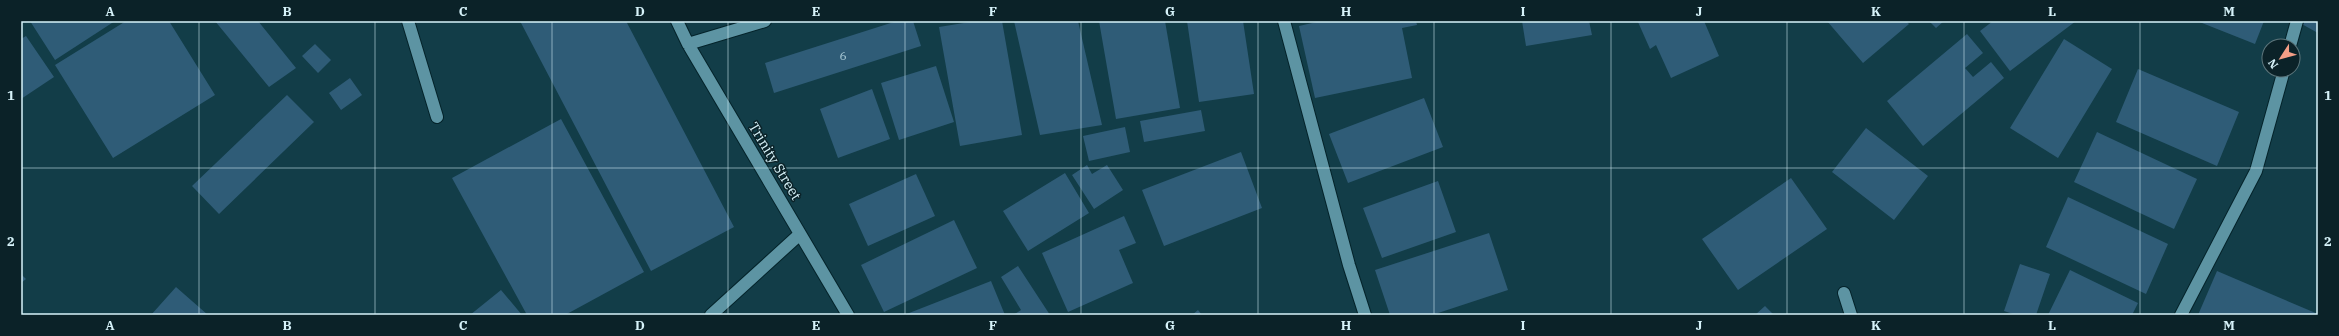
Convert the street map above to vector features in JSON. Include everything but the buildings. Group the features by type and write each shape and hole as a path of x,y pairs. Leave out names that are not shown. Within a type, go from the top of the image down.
{"street":[{"path":"408,21 437,117"},
{"name":"Trinity Street","path":"677,21 688,44 848,315"},
{"path":"688,44 765,21"},
{"path":"1284,21 1348,265 1365,315"},
{"path":"2292,38 2297,21"},
{"path":"2181,315 2256,171 2282,78"},
{"path":"711,315 800,234"},
{"path":"1844,293 1851,315"}]}
